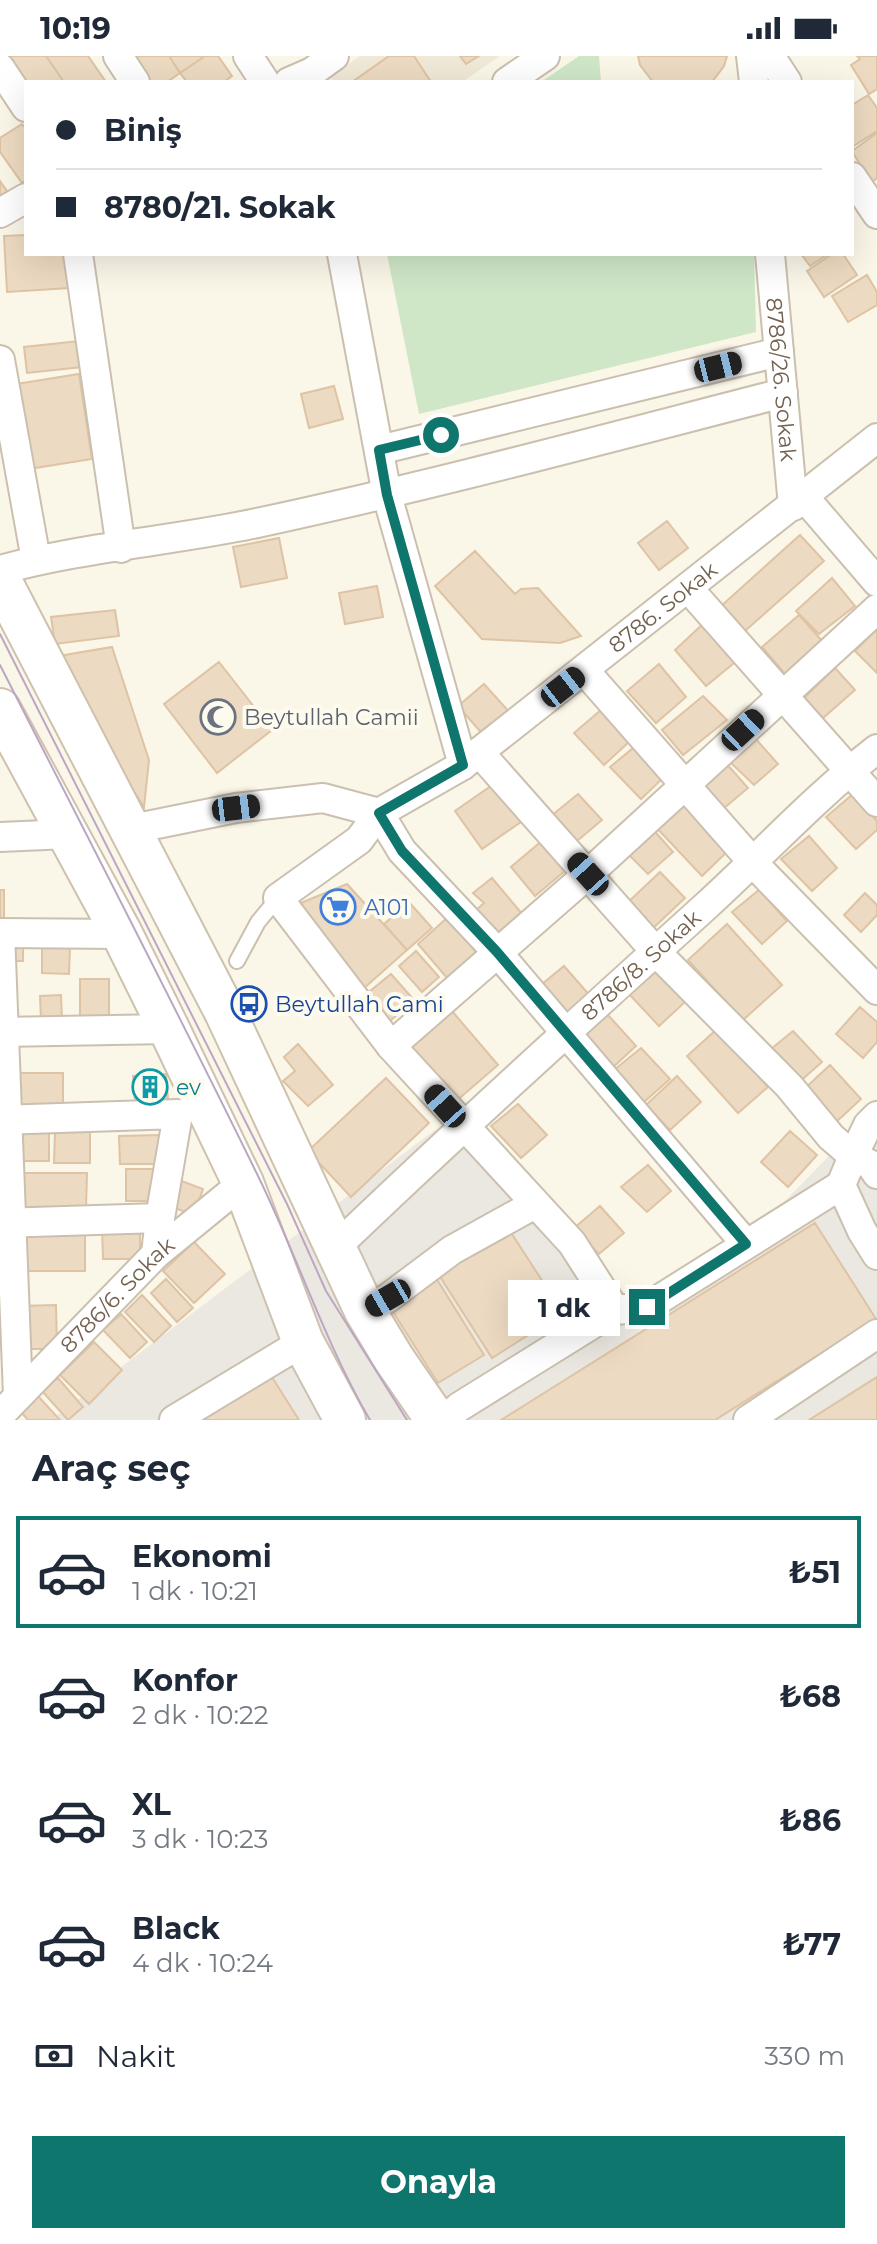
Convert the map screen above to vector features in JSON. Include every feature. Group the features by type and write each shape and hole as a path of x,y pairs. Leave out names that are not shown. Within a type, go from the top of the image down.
{"street":[{"path":"118,56 134,80"},
{"path":"248,56 264,80"},
{"path":"510,80 545,56"},
{"path":"751,56 754,80"},
{"path":"770,56 786,80"},
{"path":"0,68 24,104"},
{"path":"854,180 877,214"},
{"path":"0,213 24,199"},
{"path":"78,256 121,548"},
{"path":"342,256 387,495 471,758 588,874 656,952 789,1086 831,1137 853,1156 871,1165 877,1174"},
{"name":"8786/26. Sokak","path":"770,256 783,393 799,501"},
{"path":"379,450 779,352"},
{"path":"0,360 36,560"},
{"path":"0,570 36,560 242,526 387,495 783,393"},
{"name":"8786. Sokak","path":"278,898 359,840 379,813 471,758 877,438"},
{"path":"799,501 877,582"},
{"path":"0,579 225,1012 365,1311 436,1420"},
{"path":"688,588 877,802"},
{"path":"391,1046 588,874 877,609"},
{"path":"584,670 754,863 877,990"},
{"path":"0,709 122,934 169,1029 243,1183 303,1342 345,1420"},
{"name":"8786/8. Sokak","path":"334,1249 462,1126 754,863 849,771 877,749"},
{"path":"132,829 236,808 323,798 379,813 402,851 497,952 746,1244"},
{"path":"0,837 68,834"},
{"path":"278,898 391,1046 572,1243 615,1310"},
{"path":"9,1405 0,933 122,934"},
{"path":"2,1032 169,1029"},
{"path":"4,1119 178,1114 156,1254"},
{"path":"444,1420 459,1407 615,1310 647,1307 841,1185 868,1125 877,1116"},
{"name":"8786/6. Sokak","path":"9,1405 156,1254 243,1183"},
{"path":"841,1185 877,1255"},
{"path":"365,1311 388,1298 452,1250 535,1204"},
{"path":"6,1223 160,1218"},
{"path":"748,1420 877,1334"},
{"path":"174,1420 303,1342"}],"lane":[{"name":"8786. Sokak","path":"237,961 258,922 278,898"}],"shaded area":[{"path":"360,56 500,56 465,80 332,80 331,76"},
{"path":"877,1107 877,1420 51,1420 464,1108 632,1302 784,1202"}],"green space":[{"path":"579,56 599,56 601,80 544,80"},
{"path":"387,256 754,256 756,332 419,414"}],"building":[{"path":"0,56 46,56 63,80 24,80"},
{"path":"46,56 88,56 105,80 63,80"},
{"path":"130,56 169,56 180,73 170,80 147,80"},
{"path":"169,56 205,56 180,73"},
{"path":"205,56 218,56 232,76 227,80 185,80 180,73"},
{"path":"389,56 414,56 430,80 355,80"},
{"path":"460,56 479,56 466,64"},
{"path":"638,56 727,56 714,80 651,80 640,65"},
{"path":"857,56 877,56 877,89 869,94 851,65 860,59"},
{"path":"868,95 877,108 877,131 854,146 854,104"},
{"path":"22,124 24,126 22,183 0,152 0,138"},
{"path":"877,133 877,178 871,183 854,154 854,150"},
{"path":"0,181 9,194 0,199"},
{"path":"24,235 24,256 67,256 69,288 7,292 4,236"},
{"path":"802,256 825,256 810,266"},
{"path":"829,256 844,256 857,275 824,297 807,271"},
{"path":"867,275 877,292 877,305 848,322 832,296"},
{"path":"79,341 82,367 27,373 24,347"},
{"path":"79,374 92,459 29,469 16,384"},
{"path":"334,386 343,419 309,428 301,394"},
{"path":"667,521 688,548 659,570 638,543"},
{"path":"800,535 824,561 745,631 720,607"},
{"path":"279,538 287,578 241,587 233,547"},
{"path":"475,551 515,594 521,589 538,588 581,636 560,643 482,639 435,586"},
{"path":"832,578 855,606 819,634 796,611"},
{"path":"377,586 383,617 345,624 339,593"},
{"path":"115,610 119,636 55,644 51,617"},
{"path":"799,615 823,642 786,675 762,647"},
{"path":"705,622 739,659 706,686 675,650"},
{"path":"877,629 877,673 855,651"},
{"path":"112,647 149,760 144,807 47,658"},
{"name":"Beytullah Camii","path":"219,662 272,730 217,773 164,704"},
{"path":"659,664 686,697 656,723 627,691"},
{"path":"835,668 855,690 823,718 804,698"},
{"path":"484,684 512,715 486,738 458,706"},
{"path":"703,696 727,720 683,755 662,730"},
{"path":"601,710 629,742 604,765 574,733"},
{"path":"755,738 778,764 754,785 728,760"},
{"path":"638,744 666,775 641,799 610,767"},
{"path":"725,762 748,788 723,809 697,784"},
{"path":"501,779 528,817 482,849 455,811"},
{"path":"578,794 602,820 577,841 551,816"},
{"path":"853,794 877,821 877,830 856,849 826,817"},
{"path":"683,796 731,848 702,876 653,824"},
{"path":"650,826 673,852 648,874 623,849"},
{"path":"809,836 837,868 812,891 781,859"},
{"path":"543,840 567,869 535,896 511,867"},
{"path":"660,872 685,898 649,932 624,906"},
{"path":"492,878 523,915 498,937 476,910 484,903 473,893"},
{"path":"347,884 407,950 363,989 296,905"},
{"path":"0,890 4,890 4,920 0,921"},
{"path":"759,890 787,921 762,944 732,912"},
{"path":"865,893 877,905 877,915 861,932 844,915"},
{"path":"409,902 432,928 407,950 384,924"},
{"path":"447,918 478,954 448,979 418,944"},
{"path":"727,924 782,985 743,1020 688,960"},
{"path":"42,945 70,946 69,974 42,973"},
{"path":"3,946 23,946 23,961 3,961"},
{"path":"416,951 439,977 422,992 399,966"},
{"path":"564,966 592,998 567,1021 536,989"},
{"path":"657,971 685,1002 659,1026 629,994"},
{"path":"391,974 414,1000 390,1021 364,996"},
{"path":"80,979 109,979 109,1019 80,1019"},
{"path":"61,995 62,1019 41,1020 40,996"},
{"path":"860,1007 877,1022 877,1042 863,1058 836,1034"},
{"path":"452,1011 498,1065 455,1102 408,1048"},
{"path":"608,1015 636,1046 611,1069 581,1037"},
{"path":"716,1030 768,1087 738,1113 687,1056"},
{"path":"793,1031 822,1062 796,1085 766,1053"},
{"path":"298,1044 333,1085 308,1106 283,1081 295,1071 284,1057"},
{"path":"641,1048 670,1079 644,1102 614,1070"},
{"path":"830,1065 861,1099 834,1124 803,1090"},
{"path":"10,1073 63,1073 63,1113 10,1113"},
{"name":"ev","path":"166,1074 168,1099 135,1101 133,1076"},
{"path":"677,1076 701,1102 670,1130 646,1105"},
{"path":"386,1078 429,1123 351,1197 308,1151"},
{"path":"518,1104 547,1135 521,1158 491,1126"},
{"path":"790,1131 817,1155 788,1187 761,1162"},
{"path":"55,1132 90,1132 90,1163 54,1163"},
{"path":"12,1133 49,1133 49,1161 13,1161"},
{"path":"161,1135 162,1164 120,1164 119,1136"},
{"path":"648,1165 671,1191 647,1212 621,1187"},
{"path":"126,1169 159,1169 159,1201 126,1201"},
{"path":"13,1173 87,1173 86,1208 13,1208"},
{"path":"176,1179 203,1189 194,1215 166,1205"},
{"path":"600,1206 624,1233 599,1254 573,1229"},
{"path":"815,1223 876,1319 715,1420 501,1420"},
{"path":"102,1226 140,1226 140,1259 103,1259"},
{"path":"17,1230 85,1230 85,1271 17,1271"},
{"path":"510,1231 563,1313 492,1358 439,1275"},
{"path":"194,1242 225,1274 194,1303 163,1271"},
{"path":"436,1278 484,1355 438,1383 390,1307"},
{"path":"166,1279 193,1308 177,1322 151,1293"},
{"path":"142,1295 171,1326 154,1342 125,1312"},
{"path":"56,1305 57,1349 21,1349 19,1306"},
{"path":"121,1314 147,1342 130,1358 103,1330"},
{"path":"94,1342 122,1370 89,1404 60,1375"},
{"path":"270,1374 299,1420 197,1420"},
{"path":"877,1377 877,1420 809,1420"},
{"path":"58,1378 83,1407 68,1420 42,1391"},
{"path":"38,1396 60,1420 28,1420 21,1412"}],"tram line":[{"path":"0,634 287,1204 326,1291 407,1420"},
{"path":"0,665 259,1178 325,1331 370,1420"}],"place":[{"name":"Beytullah Camii","path":"218,717"},
{"name":"A101","path":"338,907"},
{"name":"Beytullah Cami","path":"249,1004"},
{"name":"ev","path":"150,1087"}],"route":[{"path":"441,435 379,450 387,495 463,765 379,813 402,851 497,952 746,1244 647,1307"}]}
